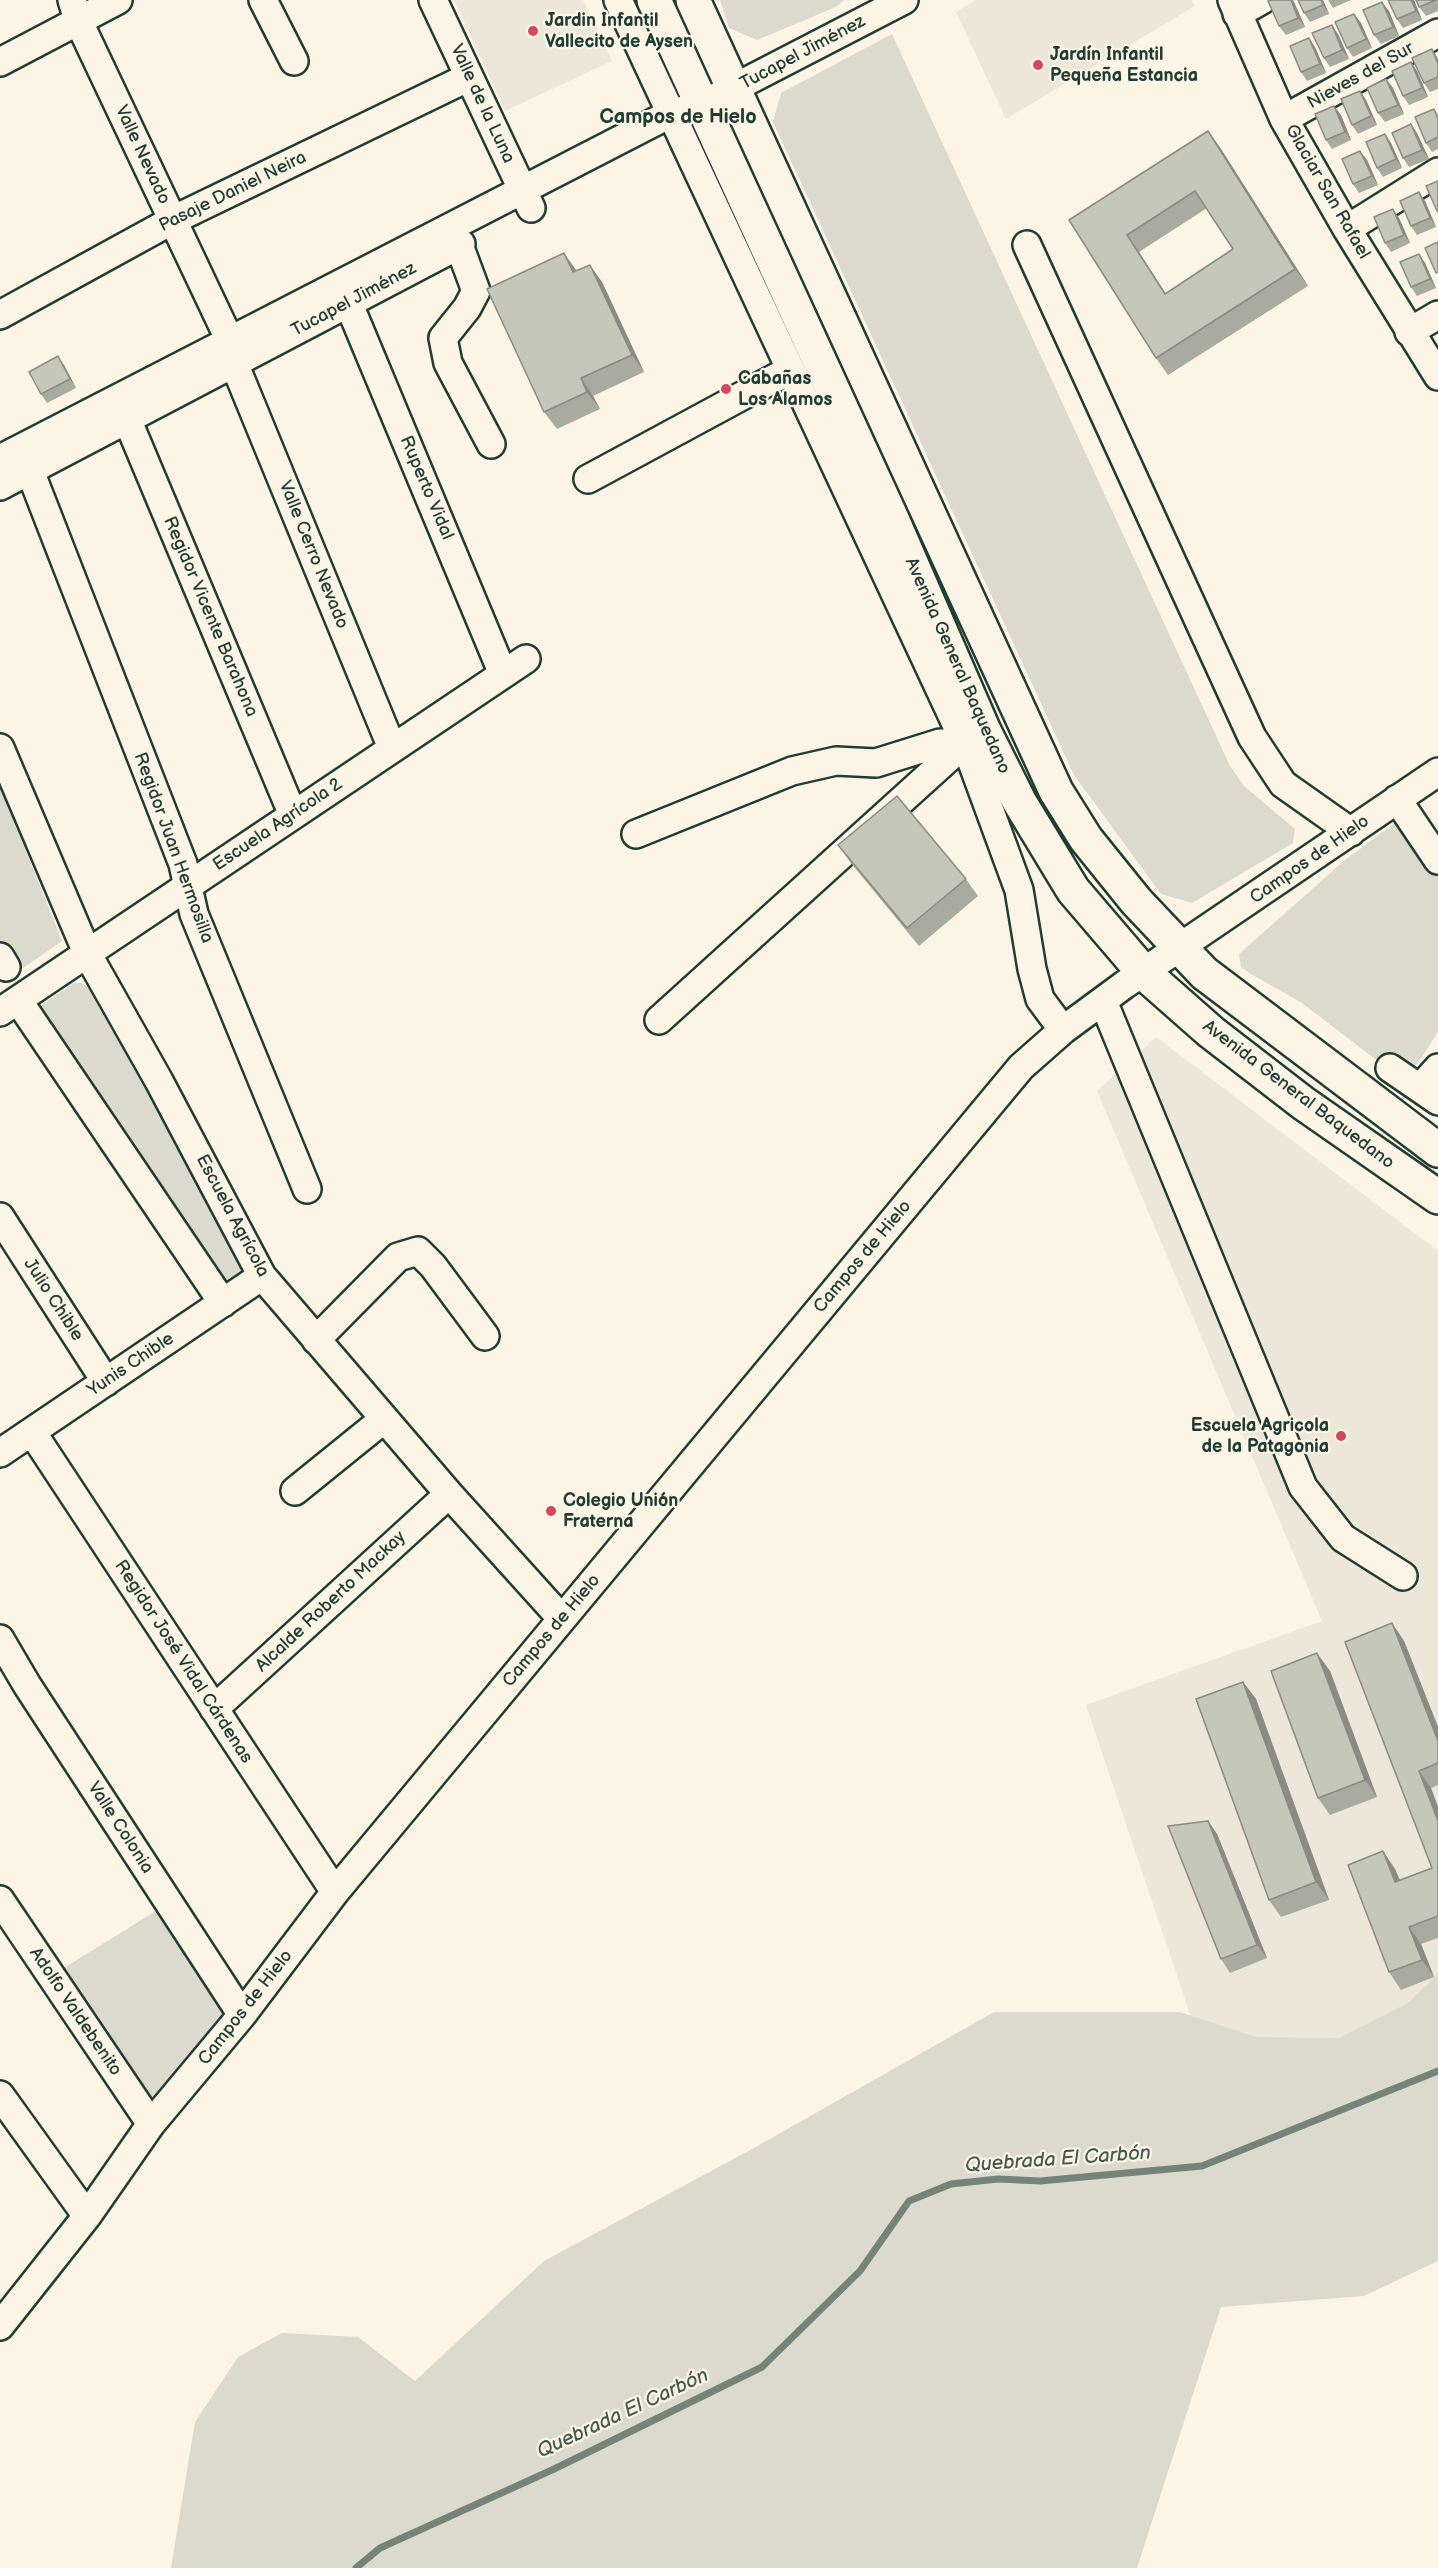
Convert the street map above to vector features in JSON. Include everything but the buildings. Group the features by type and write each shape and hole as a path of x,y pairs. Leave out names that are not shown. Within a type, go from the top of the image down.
{"main road":[{"name":"Avenida General Baquedano","path":"654,0 892,519 984,731 1019,801 1073,890 1144,973 1210,1032 1257,1069 1438,1197"},
{"name":"Avenida General Baquedano","path":"693,0 1056,791 1086,839 1136,901 1228,993 1438,1150"}],"street":[{"path":"0,62 75,10 118,0"},
{"path":"263,0 294,61"},
{"name":"Valle de la Luna","path":"433,0 527,200"},
{"name":"Avenida General Baquedano","path":"618,0 965,743 1019,890 1032,969 1040,999 1063,1030"},
{"path":"1234,7 1262,0"},
{"name":"Tucapel Jiménez","path":"0,486 127,419 232,352 527,200 896,2"},
{"name":"Glaciar San Rafael","path":"1234,7 1284,119 1347,229 1438,376"},
{"name":"Valle Nevado","path":"75,10 232,352"},
{"name":"Nieves del Sur","path":"1284,119 1438,33"},
{"name":"Pasaje Daniel Neira","path":"0,315 173,220 469,77"},
{"path":"1347,229 1438,172"},
{"name":"Tucapel Jiménez","path":"0,459 232,352 348,302 459,245 527,200"},
{"path":"459,245 476,291 467,308 443,338 448,363 491,444"},
{"path":"1027,245 1252,737 1283,784 1352,832"},
{"name":"Ruperto Vidal","path":"348,302 503,674"},
{"path":"1409,332 1438,315"},
{"name":"Valle Cerro Nevado","path":"232,352 392,748"},
{"path":"588,479 790,370"},
{"name":"Regidor Vicente Barahona","path":"127,419 293,815"},
{"name":"Regidor Juan Hermosilla","path":"30,471 183,864 194,914 308,1189"},
{"name":"Escuela Agrícola 2","path":"9,1006 88,955 186,886 526,658"},
{"path":"636,834 792,771 836,761 876,763 940,743 965,743"},
{"path":"659,1020 965,743"},
{"name":"Escuela Agrícola","path":"0,748 88,955 159,1081 262,1276 449,1494 562,1619"},
{"name":"Campos de Hielo","path":"0,2326 87,2216 151,2124 242,2016 335,1892 1007,1082 1063,1030 1103,1001 1438,772"},
{"path":"1397,799 1438,860"},
{"path":"1103,1001 1303,1487 1343,1538 1403,1576"},
{"path":"9,1006 223,1303"},
{"path":"1390,1068 1429,1094 1438,1068"},
{"name":"Julio Chible","path":"0,1217 106,1382"},
{"path":"316,1340 398,1257 418,1251 433,1266 485,1336"},
{"name":"Yunis Chible","path":"0,1453 262,1276"},
{"path":"295,1491 384,1419"},
{"name":"Regidor José Vidal Cárdenas","path":"32,1432 335,1892"},
{"name":"Alcalde Roberto Mackay","path":"214,1709 449,1494"},
{"name":"Valle Colonia","path":"0,1639 27,1685 242,2016"},
{"name":"Adolfo Valdebenito","path":"0,1900 151,2124"},
{"path":"0,2095 87,2216"}],"shaded area":[{"name":"Jardin Infantil Vallecito de Aysen","path":"454,0 583,0 612,61 505,111"},
{"path":"720,0 844,0 836,7 757,40 729,28"},
{"name":"Jardín Infantil Pequeña Estancia","path":"976,0 1192,0 1195,6 1006,119 956,12"},
{"path":"892,34 1230,766 1243,785 1295,829 1293,843 1192,903 1161,894 1074,775 773,122 781,93"},
{"path":"0,786 62,941 19,971 0,943"},
{"path":"1400,819 1438,868 1438,1032 1417,1065 1402,1067 1375,1059 1302,1003 1251,974 1241,967 1239,954 1345,860"},
{"path":"74,983 82,983 90,989 244,1261 244,1273 231,1284 223,1284 38,1011 43,1004"},
{"name":"Escuela Agricola de la Patagonia","path":"1156,1037 1438,1251 1438,2071 1236,2151 1086,1705 1322,1621 1097,1091"},
{"path":"159,1909 230,2016 151,2112 59,1971"},
{"path":"1438,1974 1438,2261 1364,2296 1221,2307 1137,2568 171,2568 195,2422 238,2357 282,2333 358,2337 415,2381 544,2261 752,2149 994,2012 1180,2012 1256,2037 1339,2038 1408,2003"}],"waterway":[{"name":"Quebrada El Carbón","path":"356,2568 380,2548 552,2470 762,2367 860,2271 909,2201 951,2184 998,2179 1040,2181 1202,2166 1438,2071"}],"place":[{"name":"Jardin Infantil Vallecito de Aysen","path":"533,31"},
{"name":"Jardín Infantil Pequeña Estancia","path":"1038,65"},
{"name":"Cabañas Los Alamos","path":"726,389"},
{"name":"Escuela Agricola de la Patagonia","path":"1341,1436"},
{"name":"Colegio Unión Fraterna","path":"551,1511"}],"district":[{"name":"Campos de Hielo","path":"678,118"}]}
